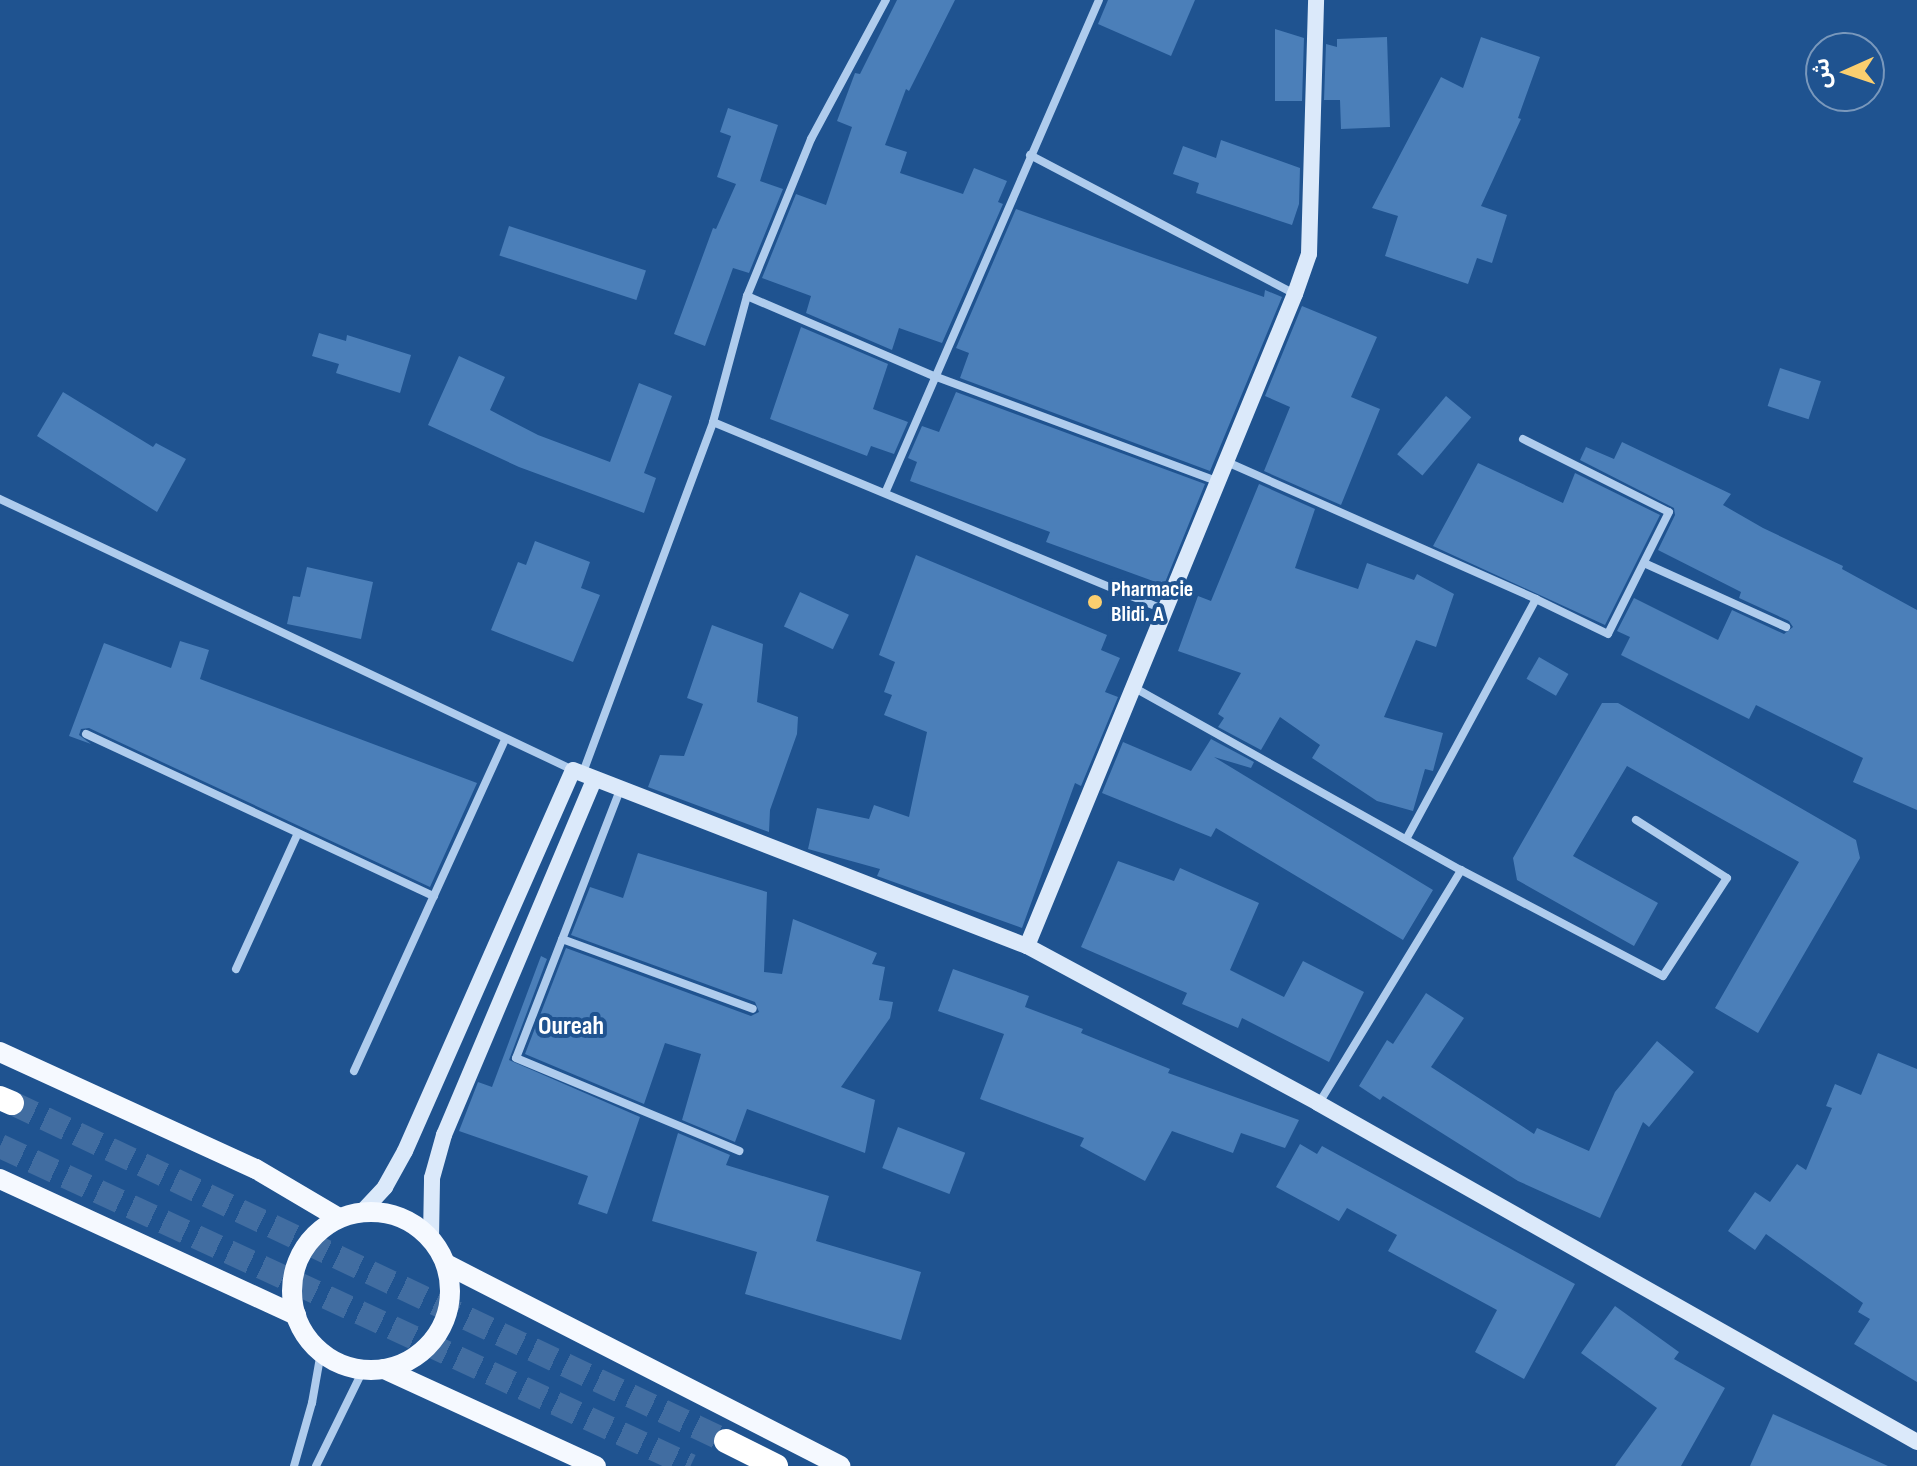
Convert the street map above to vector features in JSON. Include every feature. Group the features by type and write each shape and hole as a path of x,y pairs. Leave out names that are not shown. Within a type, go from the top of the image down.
{"highway":[{"path":"726,1441 776,1466"}],"main road":[{"path":"1027,946 1227,462 1309,254 1316,0"},
{"path":"583,775 1027,946 1318,1103 1917,1442"},
{"path":"362,1212 385,1187 405,1151 583,775"},
{"path":"431,1238 432,1178 444,1135 583,775"},
{"path":"0,1052 256,1169 339,1218"},
{"path":"0,1179 296,1315"},
{"path":"374,1369 403,1363 434,1340 449,1303 446,1264 431,1238 411,1222 387,1213 362,1212 339,1218 320,1230 305,1248 295,1269 292,1292 296,1315 306,1335 321,1352 334,1361 374,1369 596,1466"},
{"path":"446,1264 840,1466"}],"street":[{"path":"0,499 583,775 713,422 747,296 811,139 886,0"},
{"path":"886,491 1099,0"},
{"path":"1030,155 1295,294"},
{"path":"747,296 934,376 1218,481"},
{"path":"713,422 886,491 1165,610"},
{"path":"1227,462 1608,634 1669,512 1523,439"},
{"path":"1644,563 1786,627"},
{"path":"1406,839 1536,599"},
{"path":"1133,687 1461,870 1663,976 1727,878 1636,820"},
{"path":"86,734 434,896"},
{"path":"354,1071 505,739"},
{"path":"620,790 516,1058 739,1151"},
{"path":"236,969 298,833"},
{"path":"1318,1103 1461,870"},
{"path":"562,939 753,1009"},
{"path":"294,1466 312,1403 321,1352"},
{"path":"316,1466 374,1369"}],"building":[{"path":"897,0 955,0 909,91 906,89 885,145 907,152 900,173 963,194 974,168 1007,181 998,202 1003,204 942,343 899,328 892,350 806,313 811,296 762,278 796,194 826,205 852,127 837,121 855,73 860,74"},
{"path":"1108,0 1195,0 1171,56 1098,24"},
{"path":"1275,29 1304,38 1302,101 1275,101"},
{"path":"1387,37 1390,127 1341,129 1340,100 1324,100 1326,44 1337,47 1337,39"},
{"path":"1481,37 1540,57 1518,118 1521,119 1481,206 1507,215 1492,263 1477,258 1468,284 1385,256 1398,216 1372,208 1441,77 1463,88"},
{"path":"728,108 778,125 760,181 783,189 749,273 733,268 705,346 674,334 713,228 716,229 736,184 717,177 731,136 720,132"},
{"path":"1221,140 1300,168 1299,204 1292,225 1196,193 1199,183 1173,174 1183,146 1216,158"},
{"path":"1016,209 1264,297 1265,290 1282,297 1210,471 960,378 969,353 956,348"},
{"path":"509,226 646,270 636,300 499,255"},
{"path":"1302,306 1377,337 1351,397 1380,409 1341,505 1264,471 1290,407 1265,396"},
{"path":"801,327 888,364 873,409 908,422 894,454 871,446 867,456 770,419"},
{"path":"319,333 346,341 347,335 411,355 400,393 336,373 339,364 312,356"},
{"path":"459,356 505,377 490,410 538,435 610,462 639,383 672,396 644,473 656,478 644,513 519,467 428,425"},
{"path":"1780,368 1821,381 1809,419 1768,406"},
{"path":"63,392 153,447 156,443 186,459 157,512 37,436"},
{"path":"956,392 1205,484 1164,585 1046,542 1050,532 910,481 917,462 908,458 922,426 939,432"},
{"path":"1446,396 1471,417 1422,475 1397,454"},
{"path":"1622,442 1731,494 1723,505 1843,566 1842,569 1917,610 1917,810 1853,782 1863,758 1756,705 1749,719 1621,655 1630,637 1617,631 1634,598 1718,640 1732,610 1784,634 1793,627 1789,621 1739,598 1741,592 1658,550 1675,515 1674,508 1580,460 1586,447 1614,459"},
{"path":"1478,463 1563,503 1575,473 1660,515 1605,625 1433,546"},
{"path":"1259,484 1315,509 1295,568 1358,589 1367,563 1414,580 1417,574 1454,594 1436,647 1416,640 1384,717 1443,733 1433,771 1425,769 1413,811 1377,801 1312,758 1320,745 1280,717 1261,750 1218,727 1224,718 1218,714 1241,673 1178,651 1198,596 1211,601"},
{"path":"535,541 590,562 581,588 600,595 573,662 491,630 518,562 526,565"},
{"path":"916,555 1107,635 1101,650 1120,658 1105,692 1118,697 1081,786 1075,783 1022,928 877,876 880,869 808,849 817,808 869,819 874,805 909,817 927,732 884,715 892,695 884,692 895,662 879,655"},
{"path":"307,567 373,582 361,639 287,624 293,596 300,597"},
{"path":"800,592 849,615 833,649 784,626"},
{"path":"712,625 763,644 757,702 798,717 797,734 770,810 769,832 648,787 660,755 684,756 703,704 687,698"},
{"path":"180,641 209,650 200,679 477,783 430,887 89,728 81,729 79,735 91,744 69,736 104,643 171,668"},
{"path":"1539,657 1568,674 1556,696 1526,679"},
{"path":"1602,703 1618,703 1856,840 1860,858 1758,1033 1715,1008 1799,862 1627,766 1573,856 1658,903 1634,946 1517,880 1513,858"},
{"path":"1211,739 1254,762 1251,768 1214,757 1433,890 1403,940 1216,828 1211,837 1102,793 1123,742 1191,771"},
{"path":"638,853 767,892 764,972 782,974 793,919 877,953 872,964 885,967 879,1000 893,1002 890,1018 841,1087 875,1100 865,1153 747,1109 735,1142 682,1120 701,1054 665,1043 644,1104 525,1054 566,948 751,1016 759,1012 755,1002 571,935 590,887 623,898"},
{"path":"1118,861 1174,881 1180,868 1259,903 1230,970 1284,997 1303,961 1364,992 1329,1062 1242,1018 1238,1028 1182,1004 1187,993 1081,947"},
{"path":"541,956 547,959 509,1060 640,1117 607,1214 578,1204 588,1176 459,1131 478,1082 492,1087"},
{"path":"953,969 1029,996 1025,1007 1083,1029 1081,1033 1170,1069 1168,1073 1299,1120 1285,1148 1241,1133 1233,1153 1172,1131 1145,1181 1080,1146 1084,1138 980,1099 1004,1034 938,1011"},
{"path":"1426,993 1464,1018 1431,1067 1534,1134 1537,1128 1589,1151 1615,1092 1657,1041 1694,1072 1649,1127 1643,1122 1600,1218 1518,1181 1383,1096 1380,1100 1359,1086 1387,1040 1393,1044"},
{"path":"1878,1053 1917,1069 1917,1382 1854,1344 1870,1319 1858,1312 1863,1303 1766,1234 1755,1250 1728,1231 1755,1192 1770,1202 1797,1164 1806,1170 1832,1108 1826,1106 1835,1084 1861,1095"},
{"path":"898,1127 965,1153 949,1194 882,1168"},
{"path":"678,1133 730,1155 726,1165 829,1196 816,1241 921,1272 901,1340 745,1294 757,1252 652,1221"},
{"path":"1300,1144 1317,1154 1322,1146 1575,1284 1524,1379 1475,1352 1497,1310 1388,1251 1397,1235 1347,1208 1339,1221 1276,1187"},
{"path":"1615,1306 1679,1352 1674,1359 1725,1388 1681,1466 1615,1466 1657,1408 1581,1353"},
{"path":"1773,1414 1888,1466 1750,1466"}],"tunnel":[{"path":"12,1103 726,1441"},
{"path":"0,1146 691,1466"}],"place":[{"name":"Pharmacie Blidi. A","path":"1095,602"}],"district":[{"name":"Oureah","path":"571,1027"}]}
